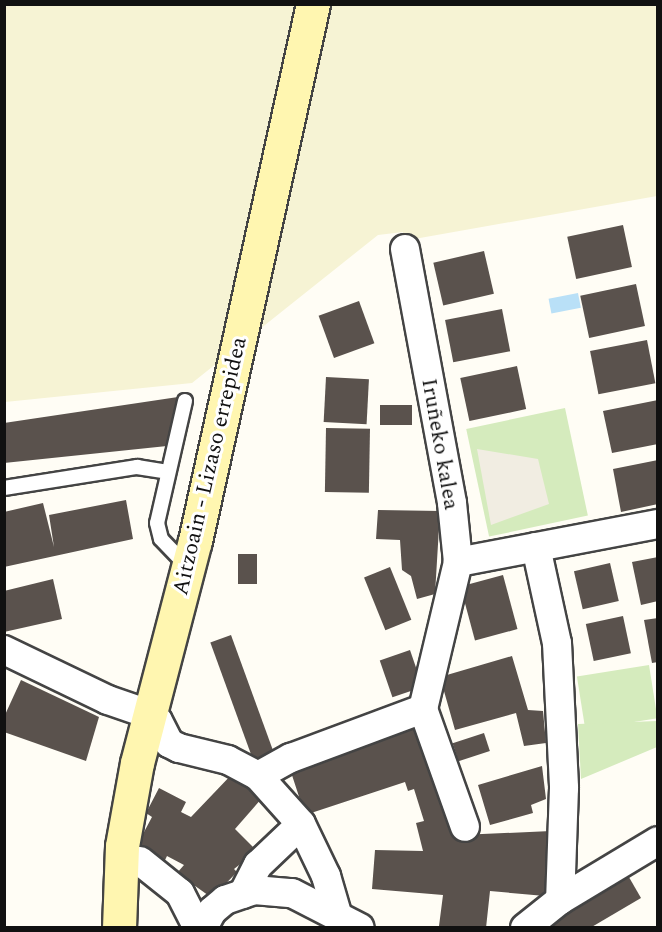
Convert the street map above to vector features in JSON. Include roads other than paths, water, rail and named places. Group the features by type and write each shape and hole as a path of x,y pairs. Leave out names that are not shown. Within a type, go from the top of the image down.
{"street":[{"name":"Aitzoain - Lizaso errepidea","path":"119,927 122,846 148,714 188,567 313,4"},
{"name":"Iruñeko kalea","path":"405,249 452,503 458,562 423,709"},
{"path":"458,562 657,524"},
{"path":"536,547 557,643 564,788 560,900"},
{"path":"4,650 108,700 148,714 158,722 169,742 228,760 258,776 284,801 301,824 349,922"},
{"path":"258,776 291,758 423,709 465,827"},
{"path":"243,894 258,866 301,824"},
{"path":"525,927 560,900 657,841"},
{"path":"140,861 180,893 198,927"},
{"path":"202,927 212,911 225,900 254,890 292,893 349,922"}],"lane":[{"path":"185,401 158,523 161,539 188,567"},
{"path":"4,488 137,467 168,472"}],"water":[{"path":"578,293 581,308 551,313 549,299"}]}
